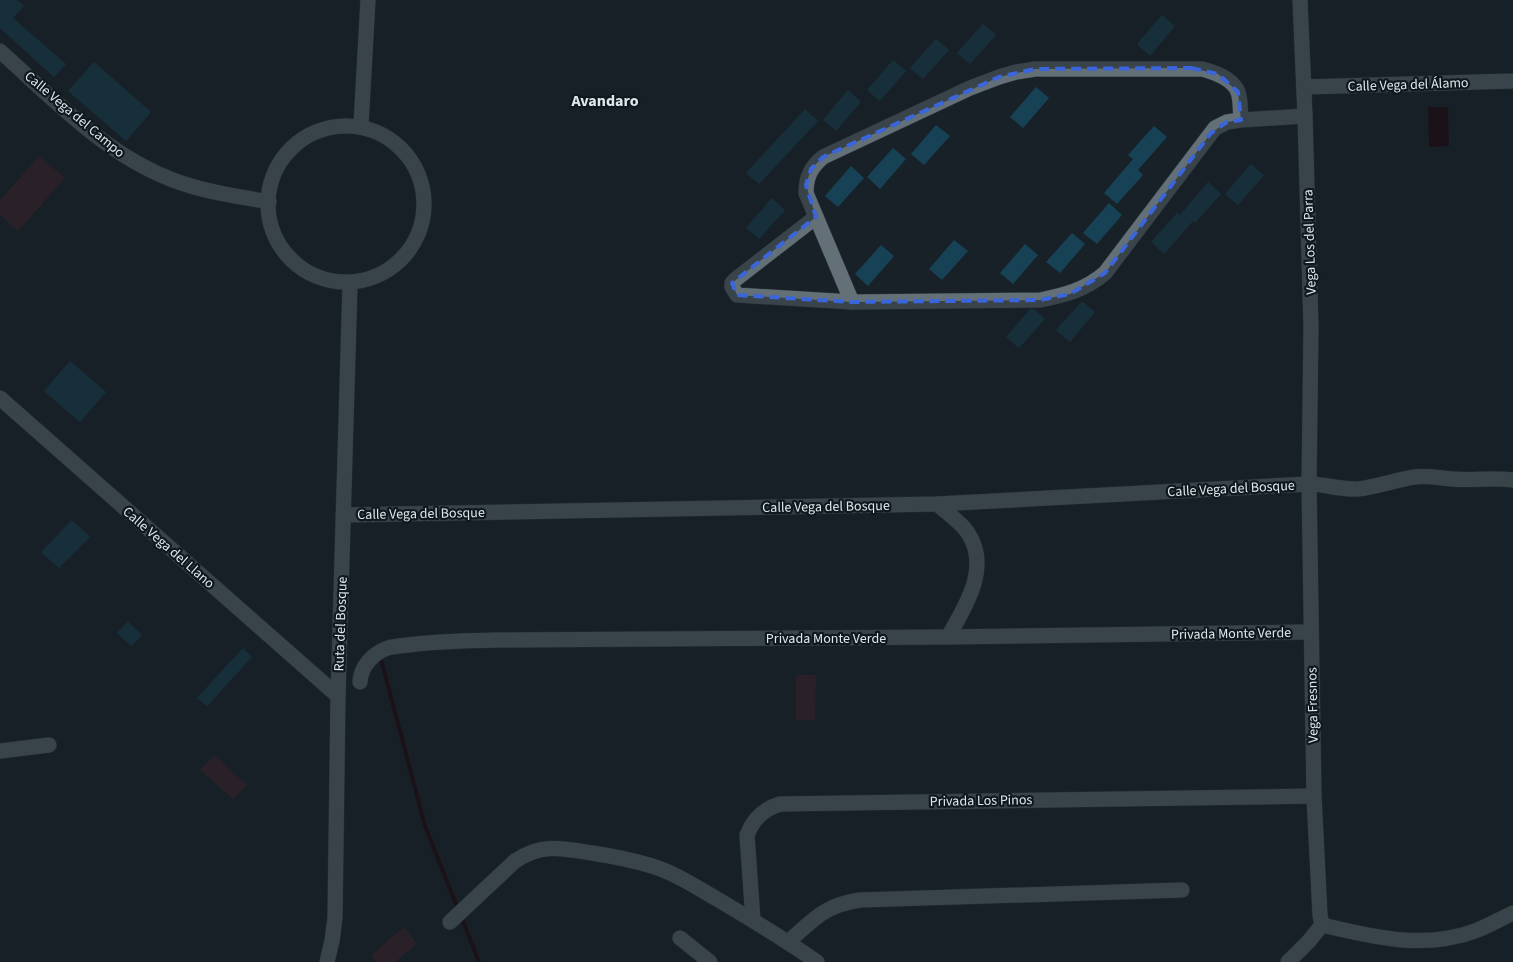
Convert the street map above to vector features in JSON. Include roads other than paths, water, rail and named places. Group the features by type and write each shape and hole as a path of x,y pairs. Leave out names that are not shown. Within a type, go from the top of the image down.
{"street":[{"path":"361,125 368,0"},
{"name":"Vega Los del Parra","path":"1300,0 1311,328 1309,484"},
{"name":"Calle Vega del Campo","path":"0,52 104,143 127,158 156,173 191,187 270,202"},
{"path":"852,302 806,193 806,185 811,169 823,157 970,88 1016,72 1035,69 1202,69 1218,74 1231,82 1238,92 1241,120"},
{"name":"Calle Vega del Álamo","path":"1304,88 1513,81"},
{"path":"816,217 736,279 732,283 732,287 737,295 852,302 1040,300 1070,294 1085,288 1105,273 1211,133 1227,122 1305,116"},
{"path":"340,124 361,125 384,135 403,151 417,173 423,198 421,224 412,248 396,268 374,280 350,285 318,279 290,259 274,229 270,202 275,173 285,154 301,139 319,129 340,124"},
{"name":"Ruta del Bosque","path":"327,962 335,918 338,696 350,285"},
{"name":"Calle Vega del Llano","path":"0,398 338,696"},
{"name":"Calle Vega del Bosque","path":"343,515 937,504 1309,484 1322,484 1347,489 1426,476 1453,479 1513,480"},
{"name":"Vega Fresnos","path":"1309,484 1314,796 1322,925"},
{"path":"937,504 967,532 975,545 978,562 976,580 948,638"},
{"name":"Privada Monte Verde","path":"360,682 361,674 366,664 377,654 389,648 418,644 497,640 948,638 1311,632"},
{"path":"0,751 49,745"},
{"name":"Privada Los Pinos","path":"753,920 747,835 759,816 780,804 1314,796"},
{"path":"450,922 515,861 528,852 557,848 623,858 653,866 700,889 753,920 816,962"},
{"path":"788,942 820,913 837,905 860,900 1182,890"},
{"path":"1288,962 1322,925 1393,940 1432,940 1475,931 1513,913"},
{"path":"680,938 710,962"}],"waterway":[{"path":"381,659 425,826 458,909"},
{"path":"461,916 479,962"}],"district":[{"name":"Avandaro","path":"605,100"}]}
